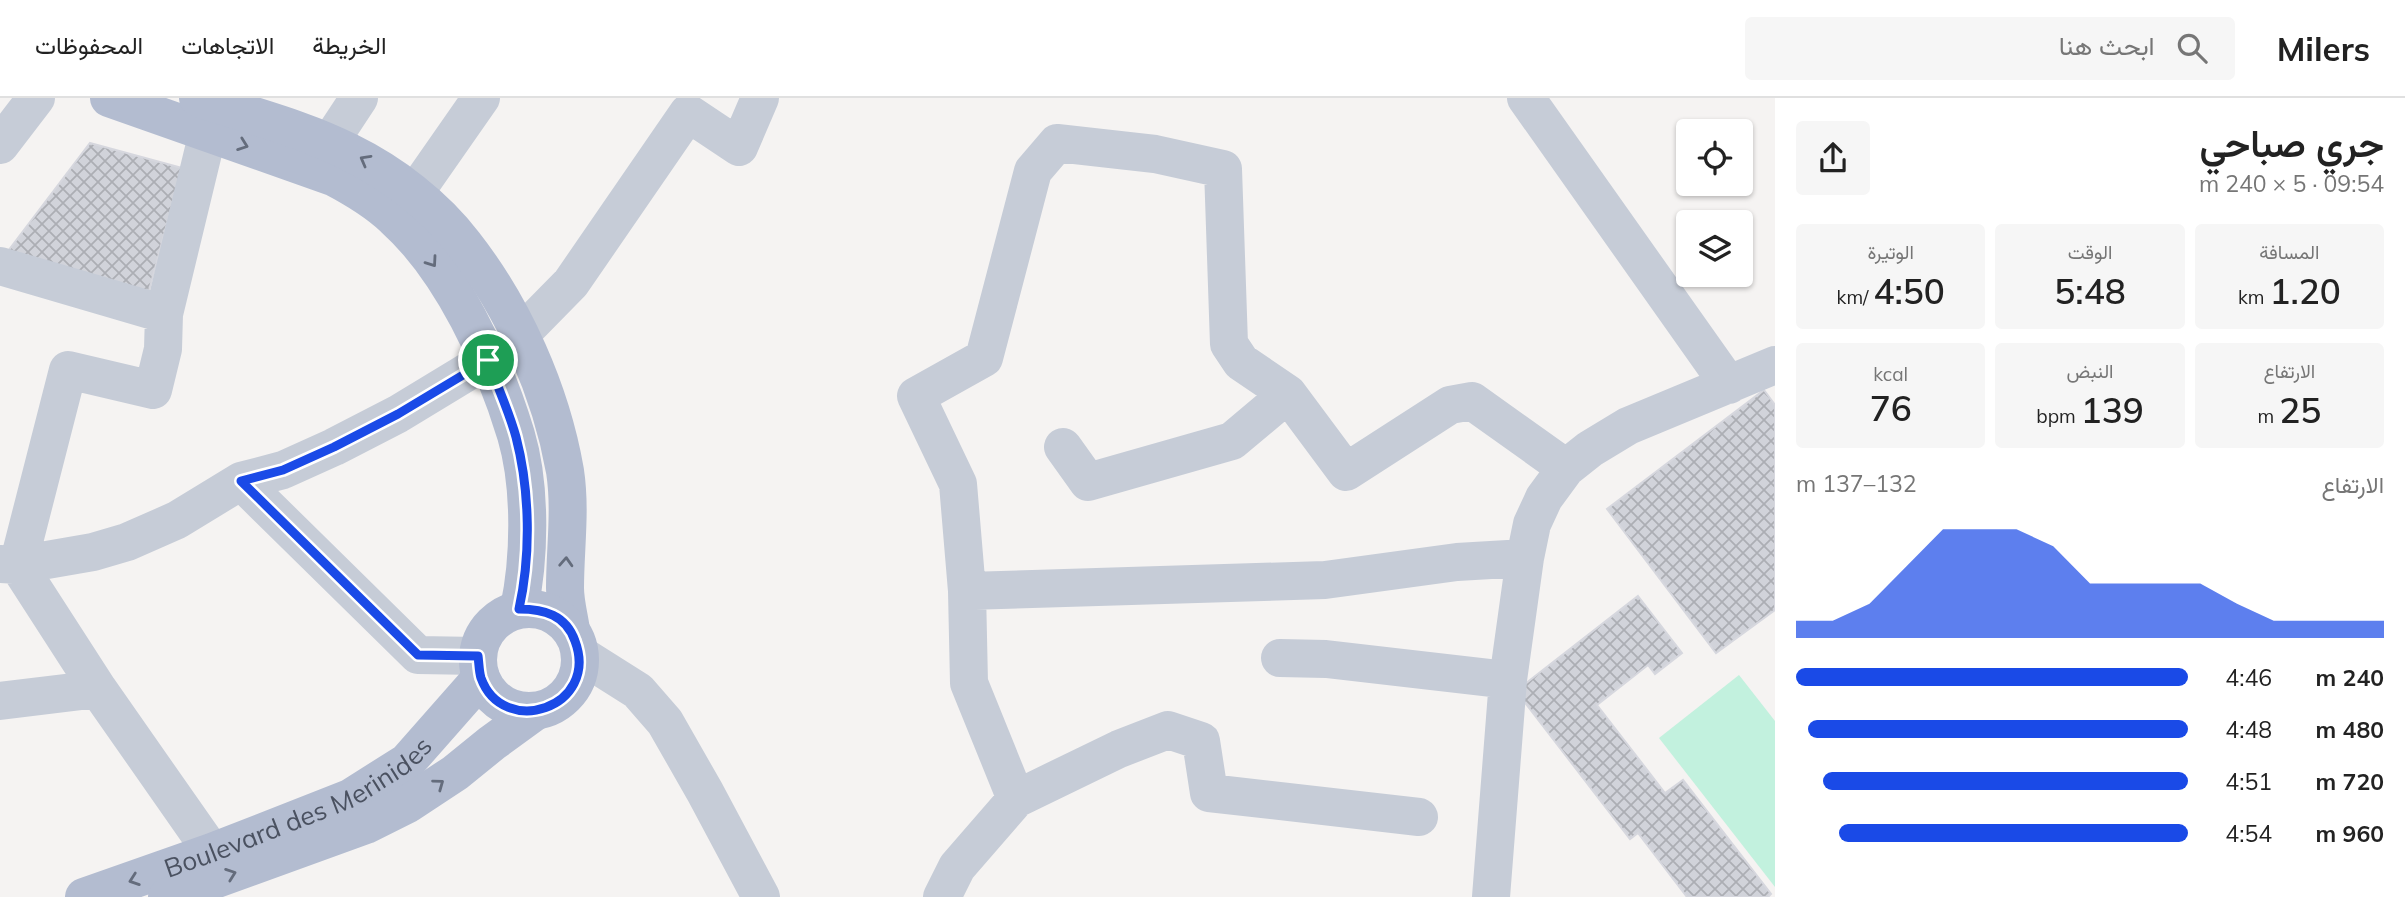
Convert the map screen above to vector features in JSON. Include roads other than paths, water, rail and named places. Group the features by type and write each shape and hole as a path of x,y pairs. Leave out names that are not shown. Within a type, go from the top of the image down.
{"main road":[{"path":"109,98 212,108 330,142 374,166 414,194 464,243 492,286 519,336 545,396 565,470 568,508 565,591 576,642 579,675 570,692 555,705 536,711 519,710 503,704 490,693 480,667 482,640 491,625 504,615 519,609 539,609 557,616 576,642"},
{"path":"212,108 356,189 394,218 427,255 458,303 488,360 516,435 520,454 526,534 524,587 519,609"},
{"name":"Boulevard des Merinides","path":"84,897 212,852 350,798 407,762 480,667"},
{"name":"Boulevard des Merinides","path":"167,897 366,825 408,804 455,773 536,711"}],"street":[{"path":"0,145 36,98"},
{"path":"330,142 359,98"},
{"path":"414,194 481,98"},
{"path":"1526,98 1729,385"},
{"path":"9,565 68,370 153,390 163,349 164,314 212,108"},
{"path":"519,336 571,283 688,113 739,147 755,109"},
{"path":"1016,799 969,683 967,591 958,484 916,396 984,358 1034,171 1057,143 1155,154 1223,169 1229,344 1241,362 1288,394 1346,472 1450,405 1472,401 1566,468"},
{"path":"0,266 164,314"},
{"path":"9,565 93,552 127,542 177,520 241,481 283,470 334,447 398,414 488,360"},
{"path":"1491,897 1508,680 1525,558 1532,524 1544,498 1566,468 1590,449 1628,426 1775,365"},
{"path":"1063,447 1088,482 1232,441 1288,394"},
{"path":"241,481 418,655 480,667"},
{"path":"967,591 1325,580 1457,562 1525,558"},
{"path":"9,565 212,852"},
{"path":"576,642 638,691 664,722 761,897"},
{"path":"1280,658 1326,659 1508,680"},
{"path":"0,701 98,688"},
{"path":"942,897 957,867 1016,799 1119,749 1168,730 1201,741 1209,793 1419,817"}]}
